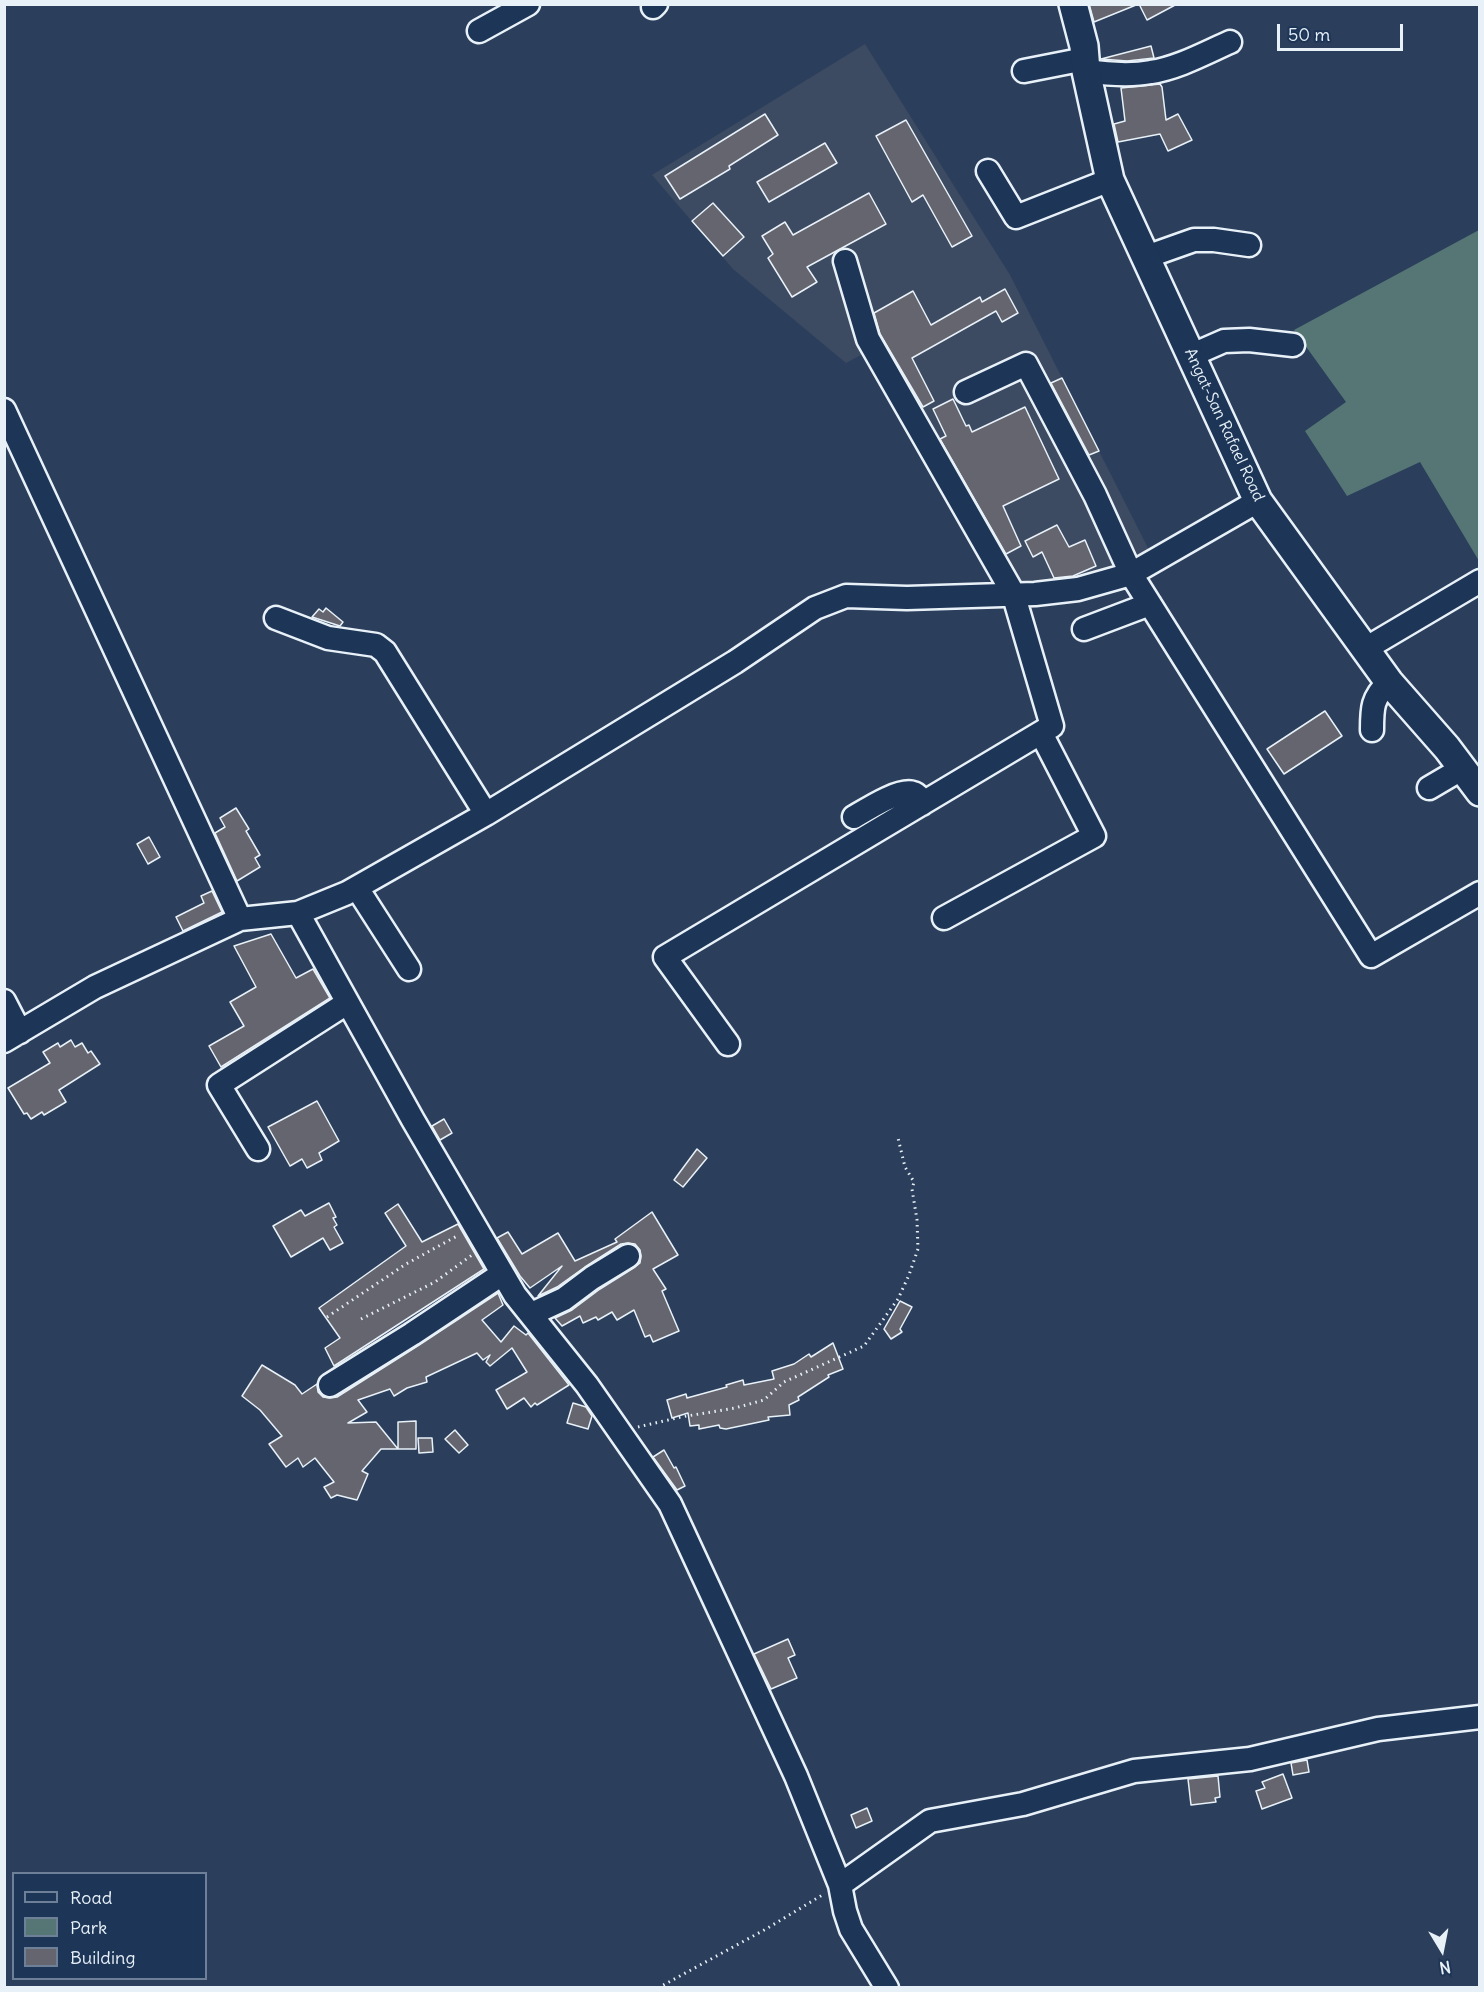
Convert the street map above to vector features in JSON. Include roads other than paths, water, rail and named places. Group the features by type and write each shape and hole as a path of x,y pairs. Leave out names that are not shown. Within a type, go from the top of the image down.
{"main road":[{"name":"Angat-San Rafael Road","path":"1073,4 1084,46 1085,65 1110,180 1258,501 1389,682 1448,748 1479,792"}],"street":[{"path":"479,31 528,4"},
{"path":"1024,71 1085,65 1134,74 1153,72 1230,42"},
{"path":"988,171 1016,217 1110,180"},
{"path":"1146,256 1194,240 1214,240 1249,245"},
{"path":"728,1044 664,957 1052,726 1013,593 868,339 845,261"},
{"path":"1192,356 1224,341 1248,340 1293,345"},
{"path":"966,392 1026,364 1095,495 1131,574 1371,956 1479,893"},
{"path":"4,410 240,920"},
{"path":"4,1001 12,1037 95,987 240,920 298,913 357,888 486,814 735,662 815,608 846,596 908,598 1035,594 1078,589 1131,574 1258,501"},
{"path":"1365,649 1479,581"},
{"path":"1084,629 1150,604"},
{"path":"276,618 328,638 376,645 385,652 486,814"},
{"path":"1372,730 1374,702 1379,692 1389,682"},
{"path":"944,918 1094,836 1041,733"},
{"path":"1429,788 1463,768"},
{"path":"854,817 901,792 911,792 917,795 922,804"},
{"path":"357,888 409,969"},
{"path":"298,913 502,1274 532,1317 587,1385 670,1504 796,1776 840,1885 851,1929 887,1988"},
{"path":"258,1149 219,1085 347,1003"},
{"path":"532,1317 536,1312 564,1299 592,1278 628,1256"},
{"path":"330,1385 502,1274"},
{"path":"840,1885 930,1821 1023,1804 1134,1771 1250,1759 1378,1729 1479,1717"}]}
